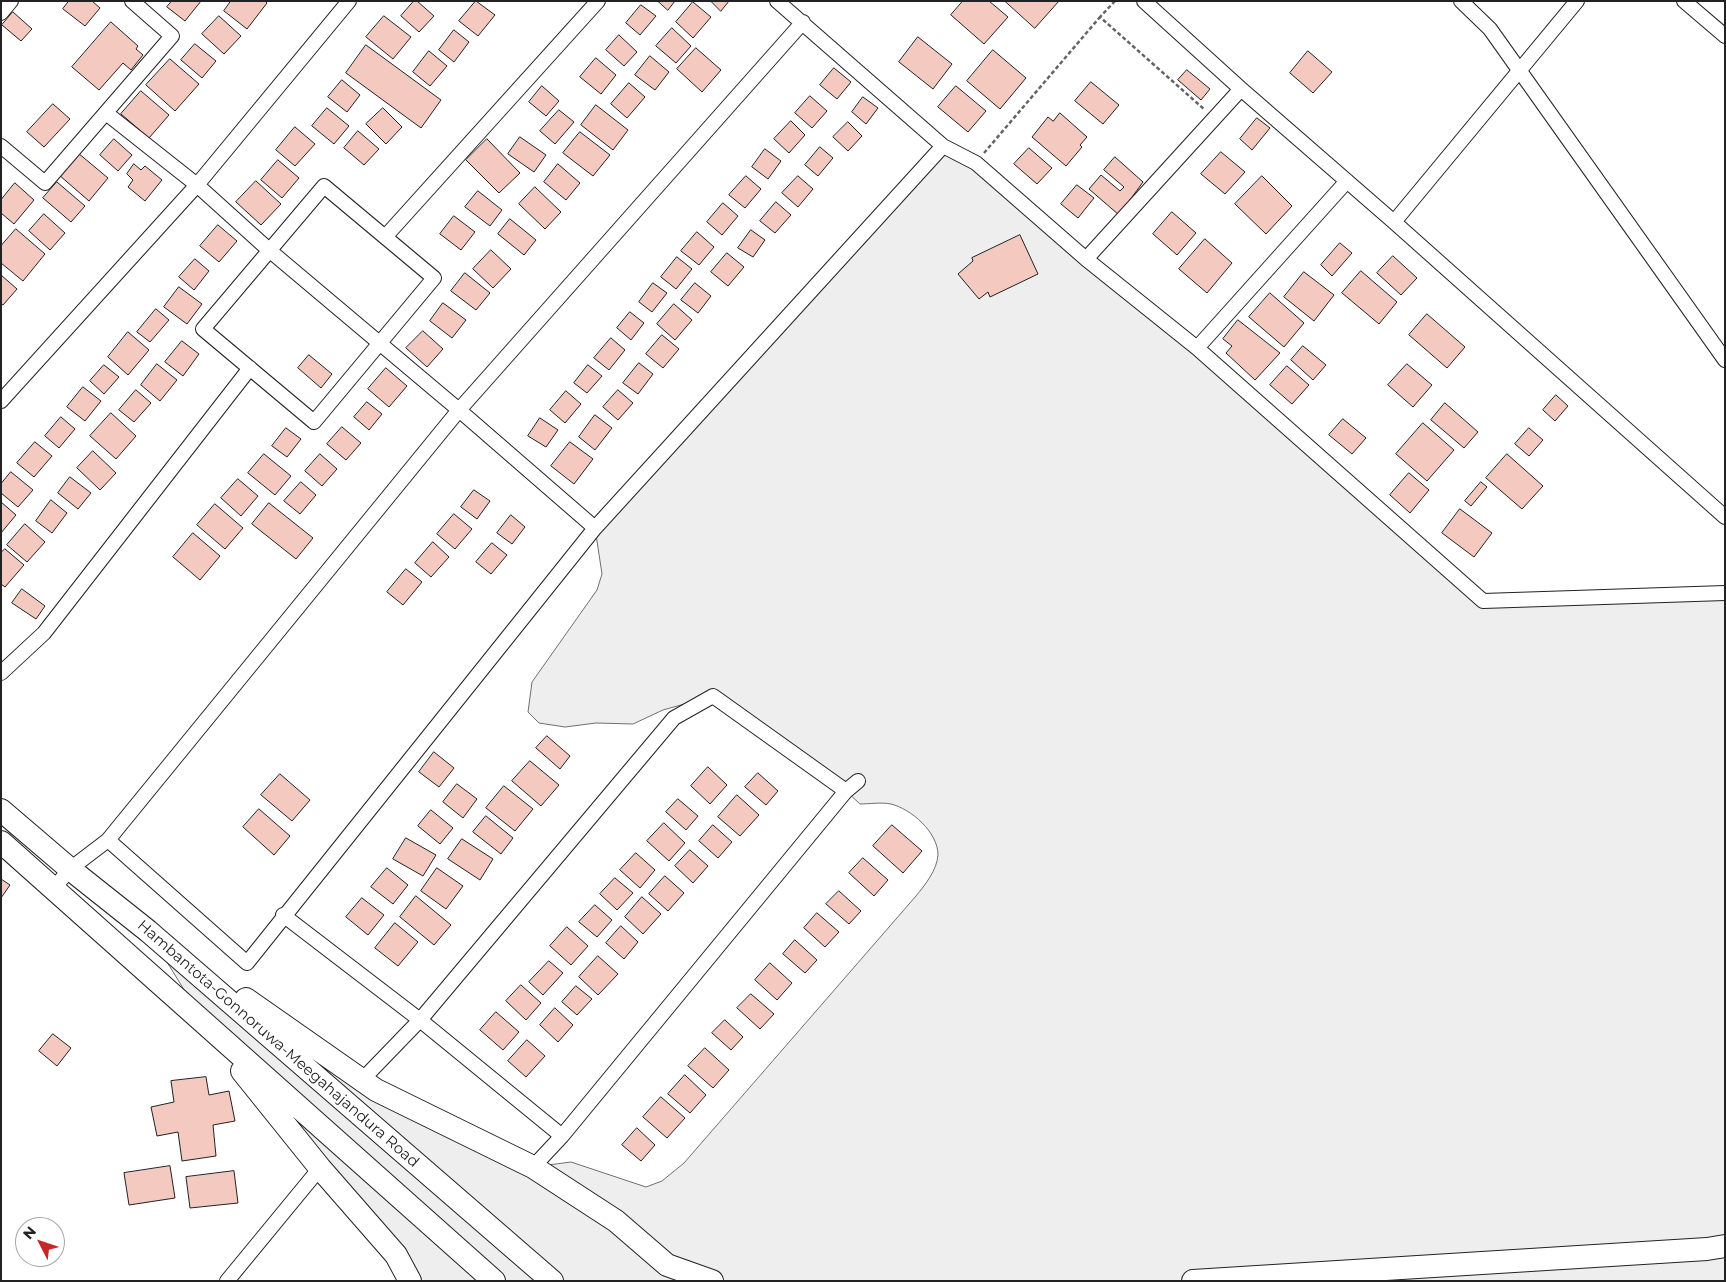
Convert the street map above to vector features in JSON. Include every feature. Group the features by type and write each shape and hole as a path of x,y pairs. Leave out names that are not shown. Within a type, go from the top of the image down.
{"main road":[{"name":"Hambantota-Gonnoruwa-Meegahajandura Road","path":"1,810 148,931 552,1281"},
{"name":"Hambantota-Gonnoruwa-Meegahajandura Road","path":"1,842 55,887 205,1024 494,1281"},
{"path":"148,931 376,1090 533,1167 616,1222 667,1265 712,1281"},
{"path":"205,1024 320,1168 396,1255 410,1281"},
{"path":"1193,1281 1708,1249 1725,1246"}],"street":[{"path":"1,13 11,1"},
{"path":"1,146 45,183 172,36 132,1"},
{"path":"1,402 197,185 349,1"},
{"path":"385,237 598,1"},
{"path":"777,1 942,146 976,163 1086,259 1197,348 1483,601 1725,593"},
{"path":"1144,1 1241,90 1394,222 1725,517"},
{"path":"1461,1 1490,29 1519,73 1725,360"},
{"path":"1394,222 1577,1"},
{"path":"1684,1 1725,36"},
{"path":"55,887 70,868 108,840 459,410 802,22"},
{"path":"1086,259 1213,117 1241,90"},
{"path":"106,113 197,185 378,344 459,410 595,528"},
{"path":"108,840 247,963 283,915 595,528 942,146"},
{"path":"1197,348 1347,181"},
{"path":"324,186 434,278 314,422 203,329 269,250 324,186"},
{"path":"1,673 44,633 250,368"},
{"path":"362,1080 420,1020 674,718 713,696 846,791"},
{"path":"533,1167 562,1136 846,791 858,781"},
{"path":"283,915 420,1020 562,1136"},
{"path":"227,1281 320,1168"}],"path":[{"path":"976,163 1115,1"},
{"path":"1100,17 1213,117"}],"shaded area":[{"path":"943,146 976,163 1483,601 1725,593 1725,1281 410,1281 205,1024 148,931 376,1090 533,1167 571,1162 646,1187 662,1181 684,1163 916,896 933,872 938,855 937,846 933,838 915,816 891,804 860,804 846,791 713,696 663,710 633,724 596,723 565,727 539,723 528,712 532,682 597,590 602,574 595,528"}],"building":[{"path":"69,1 92,1 100,8 85,26 63,9"},
{"path":"172,1 201,1 185,21 167,7"},
{"path":"231,1 265,1 267,3 247,29 224,11"},
{"path":"414,1 417,1 434,16 419,32 401,16"},
{"path":"476,1 495,15 478,36 459,21"},
{"path":"658,1 675,1 668,10"},
{"path":"711,1 729,1 721,11"},
{"path":"963,1 989,1 1008,17 984,44 951,15"},
{"path":"1005,1 1059,1 1035,28"},
{"path":"693,2 711,17 693,38 676,22"},
{"path":"641,5 656,16 640,35 626,23"},
{"path":"13,12 32,29 21,41 2,25"},
{"path":"219,16 241,36 224,54 202,34"},
{"path":"384,16 411,37 393,59 366,37"},
{"path":"111,22 138,46 136,49 143,55 131,70 123,63 99,90 72,67"},
{"path":"672,28 691,46 676,63 656,46"},
{"path":"454,30 469,42 454,62 439,50"},
{"path":"619,35 637,52 624,66 606,50"},
{"path":"918,37 952,64 933,89 899,62"},
{"path":"195,44 216,61 202,78 181,60"},
{"path":"366,45 441,100 421,128 346,73"},
{"path":"696,48 721,70 702,92 677,69"},
{"path":"993,50 1026,78 1000,109 967,81"},
{"path":"429,51 447,66 430,86 413,72"},
{"path":"1308,51 1332,72 1313,93 1290,73"},
{"path":"650,56 669,72 655,90 635,75"},
{"path":"596,58 616,75 601,94 580,77"},
{"path":"170,59 199,84 175,111 146,85"},
{"path":"834,68 851,82 837,99 820,85"},
{"path":"1187,70 1210,89 1201,100 1178,80"},
{"path":"342,80 360,95 347,112 328,97"},
{"path":"1091,82 1119,105 1103,124 1075,101"},
{"path":"629,83 645,97 627,118 611,104"},
{"path":"542,86 559,101 546,116 529,102"},
{"path":"956,86 986,111 968,132 938,107"},
{"path":"141,91 169,115 149,138 121,114"},
{"path":"810,96 827,111 812,128 795,113"},
{"path":"863,97 878,108 866,124 852,112"},
{"path":"53,104 70,119 44,147 27,132"},
{"path":"596,105 628,130 613,150 581,125"},
{"path":"327,108 349,126 334,144 312,126"},
{"path":"383,108 402,127 386,144 366,124"},
{"path":"559,110 574,122 555,144 540,131"},
{"path":"1060,113 1087,137 1080,145 1082,147 1066,166 1032,137 1048,117 1053,121"},
{"path":"1257,118 1270,128 1252,150 1240,139"},
{"path":"791,121 805,135 789,153 774,139"},
{"path":"848,122 862,136 848,151 833,137"},
{"path":"295,127 315,144 295,166 276,150"},
{"path":"358,131 379,149 364,165 344,148"},
{"path":"580,132 610,155 593,176 563,153"},
{"path":"520,137 546,155 534,172 508,154"},
{"path":"114,139 132,155 118,171 100,155"},
{"path":"487,139 520,173 499,193 466,160"},
{"path":"820,147 833,158 818,176 805,165"},
{"path":"1029,148 1052,168 1037,184 1014,164"},
{"path":"765,149 781,161 768,179 752,167"},
{"path":"1221,152 1245,172 1225,194 1201,174"},
{"path":"78,153 108,178 89,201 59,175"},
{"path":"1115,157 1143,182 1119,215 1089,189 1101,175 1120,191 1124,187 1104,170"},
{"path":"278,160 299,178 282,198 261,180"},
{"path":"134,164 141,170 145,166 162,180 145,201 128,187 133,180 127,174"},
{"path":"558,164 580,183 566,200 544,182"},
{"path":"746,176 761,189 745,208 729,195"},
{"path":"798,176 813,189 798,207 782,193"},
{"path":"1262,176 1292,206 1266,234 1235,204"},
{"path":"256,181 281,204 261,225 236,202"},
{"path":"57,182 85,206 71,222 43,198"},
{"path":"15,183 34,200 14,224 1,213 1,200"},
{"path":"1077,185 1094,198 1078,218 1061,204"},
{"path":"535,187 561,212 545,229 519,204"},
{"path":"478,191 502,210 490,226 465,207"},
{"path":"776,202 791,215 775,233 760,221"},
{"path":"723,203 738,216 722,235 707,222"},
{"path":"1172,212 1196,233 1177,255 1153,234"},
{"path":"44,214 65,233 50,250 29,231"},
{"path":"454,216 475,232 461,250 440,234"},
{"path":"510,219 536,240 524,255 498,234"},
{"path":"218,225 237,241 219,262 200,246"},
{"path":"16,229 45,254 23,281 1,263 1,246"},
{"path":"751,230 765,240 753,257 738,248"},
{"path":"697,232 714,247 699,265 681,251"},
{"path":"1020,235 1038,274 990,297 988,292 979,299 958,274 973,261 972,258"},
{"path":"1205,239 1232,263 1207,293 1179,269"},
{"path":"1340,243 1352,253 1332,276 1321,265"},
{"path":"491,250 511,269 493,288 473,269"},
{"path":"727,253 744,267 728,286 711,272"},
{"path":"1393,256 1417,278 1401,295 1377,273"},
{"path":"677,257 692,269 676,289 661,277"},
{"path":"195,259 209,271 194,290 179,277"},
{"path":"1361,271 1397,302 1379,324 1342,293"},
{"path":"1304,272 1334,295 1314,321 1284,297"},
{"path":"465,273 490,293 476,310 451,291"},
{"path":"1,275 17,289 3,305 1,304"},
{"path":"653,283 667,293 652,312 639,302"},
{"path":"695,283 711,296 698,313 681,300"},
{"path":"179,287 202,304 187,324 164,307"},
{"path":"1270,293 1304,323 1284,347 1249,317"},
{"path":"443,303 466,320 452,338 430,321"},
{"path":"674,304 692,320 675,340 657,324"},
{"path":"156,309 169,320 150,342 137,332"},
{"path":"630,312 644,323 631,340 617,328"},
{"path":"1427,314 1465,347 1447,368 1409,335"},
{"path":"1238,320 1280,353 1255,380 1226,353 1232,346 1223,339"},
{"path":"423,331 443,349 427,367 406,348"},
{"path":"128,332 149,350 128,375 108,357"},
{"path":"662,335 679,349 663,368 646,354"},
{"path":"611,338 625,350 609,370 594,358"},
{"path":"182,341 199,354 183,376 165,362"},
{"path":"1303,346 1326,365 1313,380 1291,360"},
{"path":"309,355 332,374 321,388 298,368"},
{"path":"639,363 653,374 638,394 623,383"},
{"path":"157,364 177,380 160,401 141,385"},
{"path":"1407,364 1432,385 1413,407 1388,385"},
{"path":"104,365 119,377 104,394 90,381"},
{"path":"588,365 602,376 587,393 574,383"},
{"path":"1287,366 1309,385 1292,404 1270,385"},
{"path":"386,368 407,386 389,407 368,389"},
{"path":"83,387 101,401 85,421 67,407"},
{"path":"136,390 151,403 134,422 119,410"},
{"path":"618,390 633,403 618,420 603,407"},
{"path":"566,391 581,404 565,423 550,410"},
{"path":"1556,395 1568,406 1555,421 1543,410"},
{"path":"367,402 382,414 369,430 354,417"},
{"path":"1445,403 1478,432 1464,448 1431,420"},
{"path":"111,413 136,436 116,459 90,436"},
{"path":"595,415 612,428 595,450 579,437"},
{"path":"61,417 75,429 59,448 45,436"},
{"path":"540,418 558,430 546,447 528,436"},
{"path":"1343,419 1366,438 1352,454 1329,435"},
{"path":"1423,423 1454,450 1427,481 1396,454"},
{"path":"342,427 361,443 346,460 327,444"},
{"path":"286,428 301,439 287,457 272,446"},
{"path":"1529,428 1543,440 1529,456 1515,444"},
{"path":"35,442 52,456 34,477 17,463"},
{"path":"570,442 593,459 574,484 551,466"},
{"path":"93,451 116,473 100,490 77,468"},
{"path":"264,454 291,476 275,495 248,473"},
{"path":"320,454 337,469 322,486 305,471"},
{"path":"1507,454 1543,486 1522,509 1486,478"},
{"path":"11,472 33,490 18,507 1,493 1,484"},
{"path":"1409,473 1429,490 1410,513 1390,495"},
{"path":"70,477 91,493 78,509 58,493"},
{"path":"238,479 258,496 241,516 221,498"},
{"path":"301,482 316,495 300,514 284,501"},
{"path":"1481,482 1487,487 1471,506 1465,501"},
{"path":"474,490 490,501 477,519 461,507"},
{"path":"51,500 67,513 52,533 36,521"},
{"path":"1,502 16,515 1,533"},
{"path":"269,503 313,538 296,559 252,524"},
{"path":"215,504 243,528 225,549 197,525"},
{"path":"1460,509 1492,533 1474,557 1442,533"},
{"path":"454,514 472,529 455,549 437,534"},
{"path":"511,515 525,527 512,544 497,533"},
{"path":"25,524 45,542 27,562 7,545"},
{"path":"193,533 220,556 200,580 173,557"},
{"path":"433,542 449,557 431,577 415,563"},
{"path":"492,543 507,555 491,574 476,562"},
{"path":"5,549 24,565 5,587 1,584 1,553"},
{"path":"406,569 422,582 403,605 387,592"},
{"path":"22,589 45,606 36,619 12,603"},
{"path":"547,736 570,756 560,769 536,748"},
{"path":"434,752 454,768 439,787 419,772"},
{"path":"530,761 559,785 541,806 512,781"},
{"path":"708,767 727,785 710,804 691,786"},
{"path":"758,773 778,791 766,805 745,787"},
{"path":"280,774 310,800 292,821 261,795"},
{"path":"457,784 477,799 463,818 443,802"},
{"path":"504,786 533,809 515,831 486,808"},
{"path":"737,795 759,815 740,836 718,817"},
{"path":"678,799 698,816 686,830 666,812"},
{"path":"259,809 290,836 274,855 243,827"},
{"path":"431,810 453,828 440,844 418,826"},
{"path":"486,816 513,838 501,854 473,832"},
{"path":"664,823 685,843 669,861 647,841"},
{"path":"713,825 732,842 718,858 699,841"},
{"path":"892,825 922,851 903,873 873,846"},
{"path":"406,838 436,855 423,876 393,859"},
{"path":"462,839 493,859 480,880 448,859"},
{"path":"690,850 708,866 693,883 675,866"},
{"path":"636,853 655,870 640,888 620,870"},
{"path":"863,858 888,880 874,896 849,873"},
{"path":"387,868 408,885 393,904 371,887"},
{"path":"437,868 463,886 446,909 421,891"},
{"path":"665,876 684,893 668,911 649,894"},
{"path":"615,878 633,893 617,910 600,894"},
{"path":"1,879 10,885 1,898"},
{"path":"839,891 861,911 849,924 826,904"},
{"path":"416,896 451,925 434,945 400,917"},
{"path":"642,897 661,914 643,934 625,917"},
{"path":"362,898 384,915 368,935 346,917"},
{"path":"595,905 612,920 597,937 579,922"},
{"path":"817,913 839,932 825,947 804,928"},
{"path":"395,923 418,942 398,966 375,948"},
{"path":"621,926 638,942 624,959 606,943"},
{"path":"567,927 588,946 571,965 550,946"},
{"path":"795,940 817,960 805,973 783,954"},
{"path":"598,956 618,974 598,995 579,977"},
{"path":"549,961 563,973 543,995 529,982"},
{"path":"770,963 792,983 777,1000 755,980"},
{"path":"521,985 541,1003 526,1020 506,1001"},
{"path":"576,986 592,999 577,1015 562,1002"},
{"path":"751,994 774,1014 760,1029 737,1008"},
{"path":"555,1008 573,1025 558,1042 540,1025"},
{"path":"496,1012 519,1032 503,1050 480,1030"},
{"path":"725,1020 743,1037 731,1050 712,1033"},
{"path":"53,1034 71,1048 57,1066 39,1051"},
{"path":"527,1040 545,1056 526,1077 508,1061"},
{"path":"705,1048 729,1070 713,1088 688,1066"},
{"path":"685,1075 706,1095 690,1113 668,1094"},
{"path":"206,1077 209,1095 229,1091 235,1121 213,1125 216,1156 182,1161 178,1132 157,1136 151,1107 174,1102 171,1081"},
{"path":"661,1097 685,1118 667,1138 643,1117"},
{"path":"637,1128 655,1145 641,1161 622,1145"},
{"path":"170,1166 175,1198 129,1205 124,1173"},
{"path":"234,1171 238,1203 190,1208 186,1177"}]}
